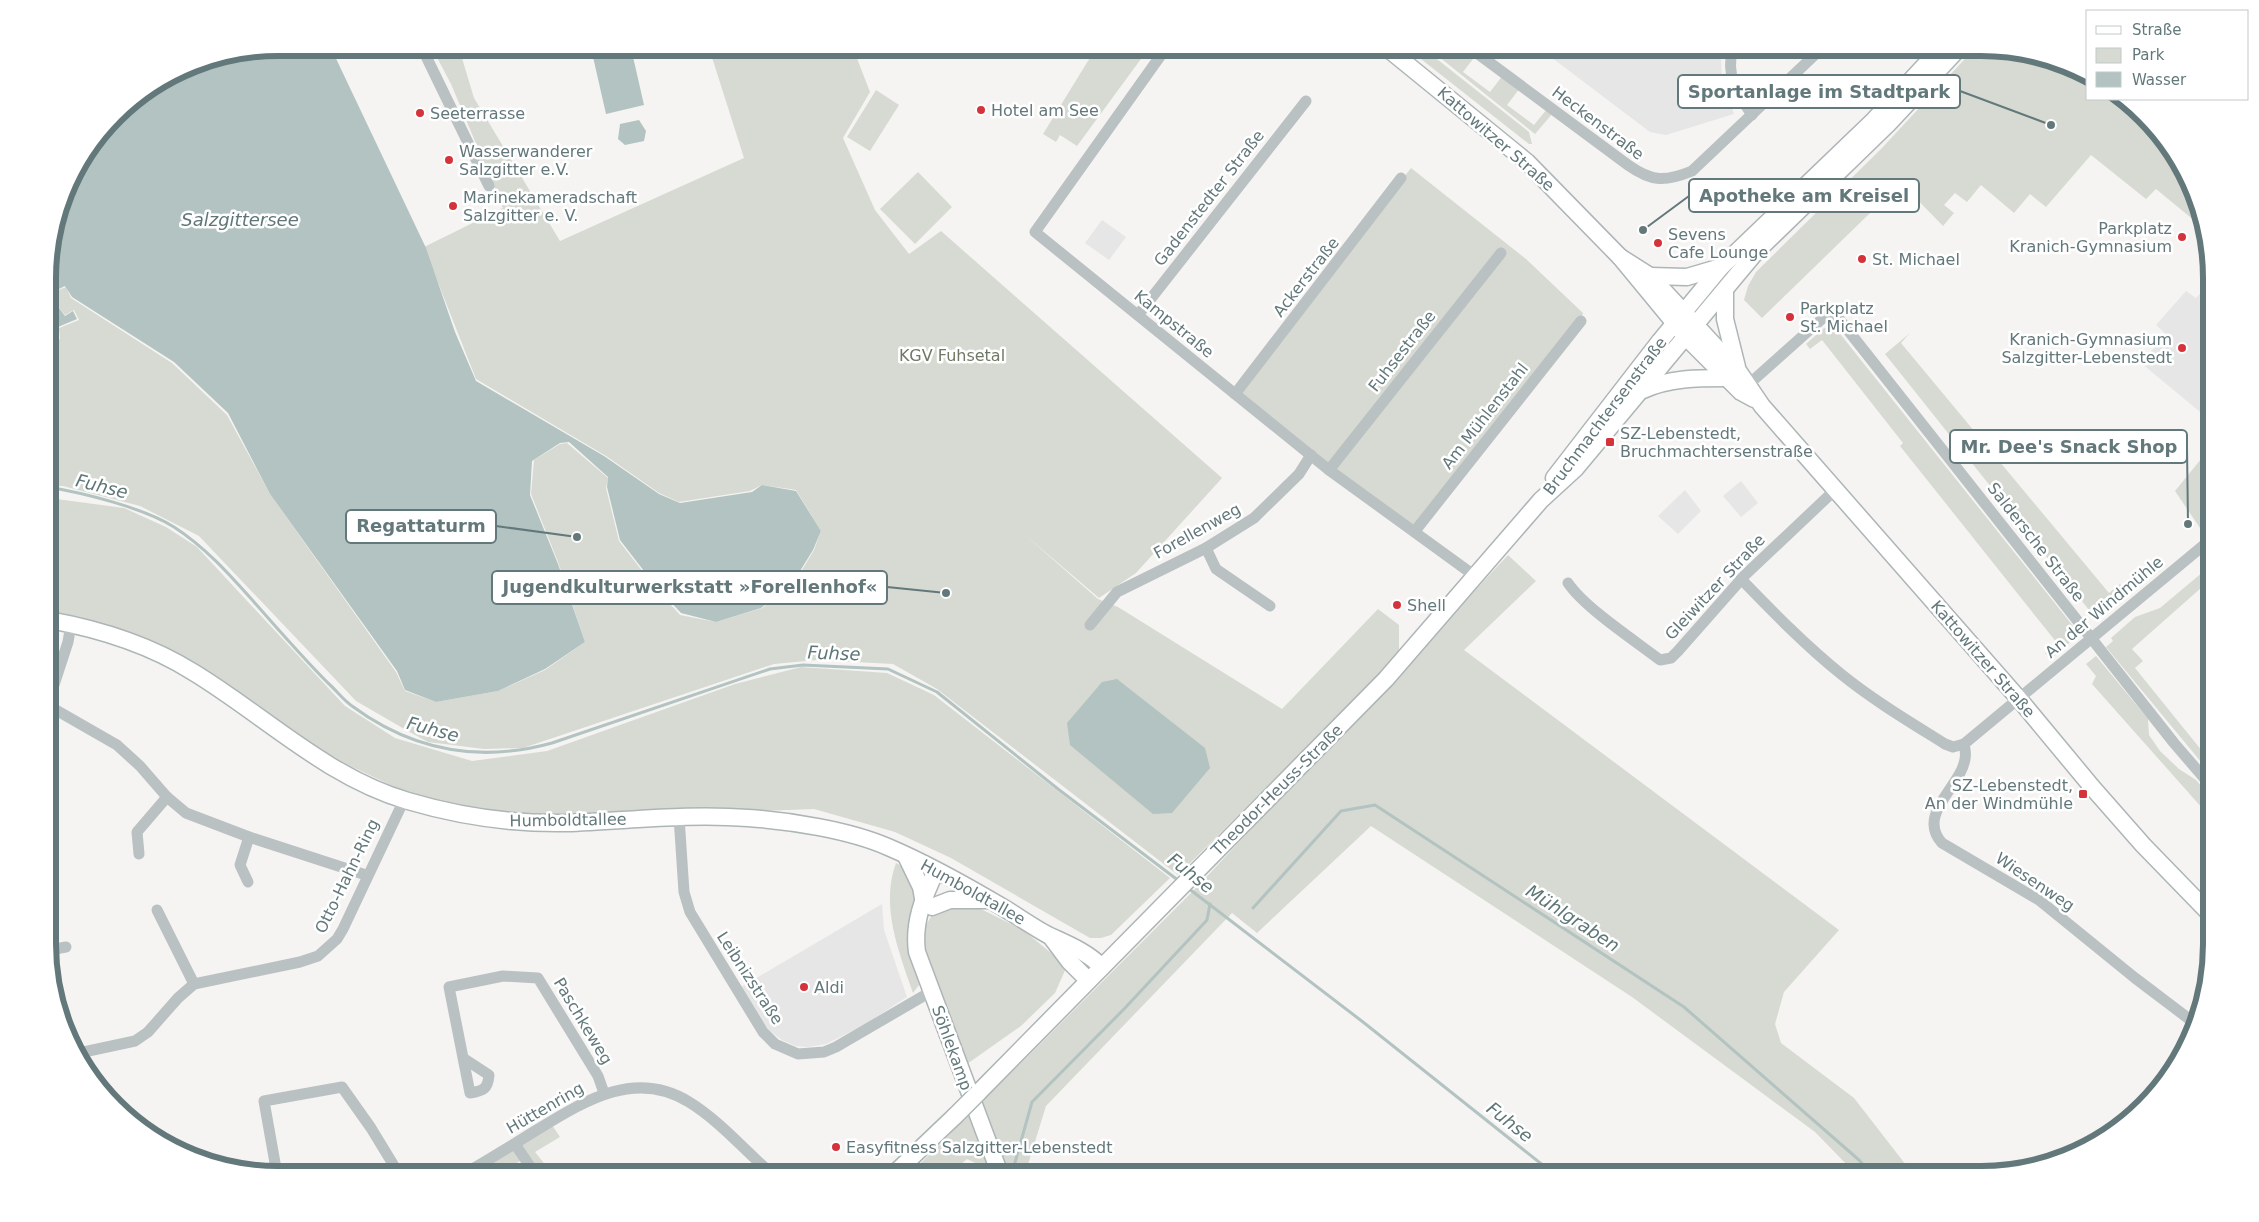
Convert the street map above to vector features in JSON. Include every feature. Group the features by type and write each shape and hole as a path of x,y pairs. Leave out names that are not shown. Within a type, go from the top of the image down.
{"street":[{"path":"426,56 489,186"},
{"name":"Kampstraße","path":"1160,56 1035,232 1311,456 1475,576"},
{"name":"Kattowitzer Straße","path":"1397,56 1528,162 1738,378 2019,699 2092,787 2143,845 2203,908"},
{"name":"Heckenstraße","path":"1481,56 1639,174 1658,180 1672,179 1692,171 1814,56"},
{"path":"1731,56 1735,90 1752,114"},
{"name":"Bruchmachtersenstraße","path":"1541,500 1558,473 1721,267 1874,120 1934,56"},
{"name":"Bruchmachtersenstraße","path":"1541,500 1576,468 1756,252 1888,124 1952,56"},
{"name":"Gadenstedter Straße","path":"1138,315 1306,101"},
{"name":"Ackerstraße","path":"1234,394 1401,178"},
{"name":"Fuhsestraße","path":"1329,470 1501,252"},
{"name":"Kattowitzer Straße","path":"1620,257 1650,276 1680,318"},
{"path":"1650,276 1687,277 1721,267"},
{"path":"1640,391 1655,385 1680,380 1738,378 1725,319 1726,290"},
{"name":"Saldersche Straße","path":"1738,378 1832,310 2174,743 2203,777"},
{"name":"Am Mühlenstahl","path":"1415,531 1581,321"},
{"name":"Kattowitzer Straße","path":"1738,378 1741,392 1758,401"},
{"name":"Forellenweg","path":"1090,625 1117,592 1206,548 1254,518 1299,474 1311,456"},
{"name":"Gleiwitzer Straße","path":"1568,583 1575,593 1638,643 1660,660 1666,660 1678,651 1741,579 1836,489"},
{"name":"Theodor-Heuss-Straße","path":"902,1166 978,1094 1386,679 1541,500"},
{"name":"An der Windmühle","path":"2019,699 2203,546"},
{"path":"1206,548 1216,569 1270,606"},
{"path":"1741,579 1810,649 1857,686 1945,744 1953,746 1964,744 2019,699"},
{"name":"Humboldtallee","path":"56,621 114,636 150,650 190,670 228,694 315,757 357,780 404,800 454,813 504,821 564,823 679,817 748,818 807,825 886,846 990,900 1050,936 1084,952 1102,967"},
{"path":"56,676 71,624"},
{"path":"56,710 117,745 140,766 167,797 186,813 249,837 366,875"},
{"name":"Wiesenweg","path":"1964,744 1966,758 1962,770 1936,811 1934,821 1937,837 1942,843 2039,900 2189,1019"},
{"path":"139,854 137,832 167,797"},
{"name":"Otto-Hahn-Ring","path":"194,984 300,962 318,956 337,939 366,875 404,800"},
{"name":"Leibnizstraße","path":"679,817 684,892 690,912 746,1006 763,1032 775,1044 798,1054 824,1052 836,1047 932,991"},
{"path":"248,882 240,865 249,837"},
{"path":"906,856 927,902"},
{"path":"927,902 943,875"},
{"path":"927,902 990,900"},
{"name":"Söhlekamp","path":"927,902 918,920 915,936 917,952 997,1166"},
{"path":"84,1052 135,1041 148,1032 178,998 194,984 157,910"},
{"name":"Humboldtallee","path":"1050,936 1069,961 1088,980"},
{"path":"56,949 66,947"},
{"name":"Paschkeweg","path":"463,1058 449,987 502,976 538,978 596,1072 604,1093"},
{"path":"276,1166 264,1102 342,1087 371,1128 394,1166"},
{"name":"Hüttenring","path":"477,1166 576,1106 604,1093 626,1089 649,1088 667,1092 688,1101 705,1113 763,1166"},
{"path":"514,1144 529,1166"},
{"name":"Hüttenring","path":"746,1152 756,1166"}],"shaded area":[{"path":"1550,56 1722,56 1722,78 1734,114 1666,135 1650,132"},
{"path":"1102,220 1126,237 1109,260 1085,243"},
{"name":"Kranich-Gymnasium Salzgitter-Lebenstedt","path":"2203,290 2203,414 2141,363 2166,334 2156,325 2186,291 2196,298"},
{"path":"1741,481 1758,503 1741,517 1723,496"},
{"path":"1685,490 1701,511 1678,534 1658,516"},
{"path":"882,904 884,930 907,997 864,1025 826,1044 808,1047 795,1046 782,1040 770,1031 741,987"}],"green space":[{"name":"KGV Fuhsetal","path":"436,56 461,56 474,98 560,241 744,158 712,56 856,56 870,92 843,138 875,210 909,254 941,231 1222,478 1136,573 1099,598 1024,534 1098,599 1118,607 1282,709 1378,609 1399,625 1399,656 1178,875 937,689 893,664 817,660 774,664 523,748 484,749 428,742 356,701 199,536 140,506 63,486 56,486 56,342 60,339 59,328 79,320 74,310 65,315 56,303 56,291 66,287 71,298 172,363 227,415 270,494 396,672 405,691 436,702 498,691 545,670 585,642 558,562 531,494 534,460 560,444 567,443 608,478 606,488 619,541 654,586 680,615 716,622 762,608 793,585 814,550 821,531 796,490 762,485 750,491 679,502 659,493 606,456 476,379 424,247 503,208 451,84"},
{"path":"1091,56 1143,56 1077,146 1060,135 1056,142 1043,134"},
{"path":"1417,56 1433,56 1529,132 1532,144 1529,144"},
{"path":"1438,56 1445,59 1447,56 1475,56 1463,72 1490,92 1503,75 1520,88 1507,105 1534,125 1547,109 1553,113 1535,134"},
{"path":"1968,56 2010,58 2038,64 2066,73 2086,83 2086,100 2113,100 2138,121 2157,143 2173,167 2186,193 2195,221 2156,189 2146,199 2091,155 2046,207 2030,194 2014,213 1981,185 1967,202 1955,193 1944,205 1954,213 1943,226 1901,183 1762,318 1744,300 1748,286 1756,272 1881,149"},
{"path":"876,90 899,105 870,151 847,137"},
{"path":"1411,168 1526,259 1583,313 1581,321 1415,531 1235,394"},
{"path":"918,172 952,207 915,244 880,209"},
{"path":"1832,327 1837,330 2073,626 2073,637 2063,649 2050,659 2045,653 2057,643 1900,446 1903,443 1822,340 1810,349 1806,344 1824,328"},
{"path":"1910,333 1901,343 2109,593 2120,584 2129,595 2097,620 1885,354"},
{"path":"2203,457 2203,526 2200,528 2175,491"},
{"path":"56,499 124,508 166,527 197,547 345,706 395,738 472,761 547,751 735,684 801,667 887,673 934,695 1170,878 1111,935 1101,938 1090,938 951,858 895,832 814,809 528,820 432,800 401,790 321,752 235,690 56,617"},
{"path":"1508,555 1536,581 1464,650 1839,930 1784,992 1775,1024 1781,1043 1854,1098 1907,1166 1848,1166 1815,1132 1632,997 1371,826 1257,933 1232,913 1046,1106 1027,1166 982,1166 967,1159 959,1166 918,1166 1196,888"},
{"path":"2203,572 2203,586 2132,649 2143,661 2135,668 2203,752 2203,764 2106,647 2113,641 2111,638 2135,617 2160,608"},
{"path":"2096,656 2148,719 2149,735 2160,751 2203,788 2203,809 2092,684 2096,676 2086,664"},
{"path":"896,863 907,874 914,889 915,897 908,936 919,985 913,993 893,929 890,896"},
{"path":"973,905 1023,930 1067,966 1055,993 1021,1026 967,1064 927,964 922,932 933,913 943,907"},
{"path":"550,1122 560,1137 535,1152 546,1166 531,1166 524,1159 511,1166 481,1166"}],"water":[{"name":"Salzgittersee","path":"335,56 426,248 455,332 476,381 604,456 659,494 680,503 752,492 762,485 796,491 821,531 813,550 792,584 761,608 716,622 681,613 654,584 620,540 607,487 608,477 569,442 560,443 532,461 530,495 558,564 585,642 545,669 498,691 436,702 405,690 397,671 270,494 228,413 174,362 72,297 65,286 56,290 58,249 73,193 86,167 102,143 132,111 180,79 221,64 249,58"},
{"path":"593,56 633,56 644,105 606,114"},
{"path":"639,120 646,131 644,141 625,145 618,139 620,124"},
{"name":"Salzgittersee","path":"56,304 65,316 73,311 77,319 58,327 59,337 56,339"},
{"path":"1117,679 1205,748 1210,768 1172,813 1153,814 1070,745 1067,723 1102,682"}],"waterway":[{"name":"Fuhse","path":"56,489 96,497 130,508 174,527 196,543 235,581 349,704 399,734 423,743 473,752 525,749 552,743 770,669 803,665 888,669 937,692 1058,789 1179,881"},
{"name":"Mühlgraben","path":"1253,908 1341,811 1375,805 1684,1007 1864,1166"},
{"name":"Fuhse","path":"1188,888 1363,1022 1544,1166"},
{"path":"1014,1166 1032,1102 1125,1008 1207,920 1210,904"}],"place":[{"name":"Hotel am See","path":"981,110"},
{"name":"Seeterrasse","path":"420,113"},
{"name":"Sportanlage im Stadtpark","path":"2051,125"},
{"name":"Wasserwanderer Salzgitter e.V.","path":"449,160"},
{"name":"Marinekameradschaft Salzgitter e. V.","path":"453,206"},
{"name":"Apotheke am Kreisel","path":"1643,230"},
{"name":"Parkplatz Kranich-Gymnasium","path":"2182,237"},
{"name":"Sevens Cafe Lounge","path":"1658,243"},
{"name":"St. Michael","path":"1862,259"},
{"name":"Parkplatz St. Michael","path":"1790,317"},
{"name":"Kranich-Gymnasium Salzgitter-Lebenstedt","path":"2182,348"},
{"name":"SZ-Lebenstedt, Bruchmachtersenstraße","path":"1610,442"},
{"name":"Mr. Dee's Snack Shop","path":"2188,524"},
{"name":"Regattaturm","path":"577,537"},
{"name":"Jugendkulturwerkstatt »Forellenhof«","path":"946,593"},
{"name":"Shell","path":"1397,605"},
{"name":"SZ-Lebenstedt, An der Windmühle","path":"2083,794"},
{"name":"Aldi","path":"804,987"},
{"name":"Easyfitness Salzgitter-Lebenstedt","path":"836,1147"}]}
